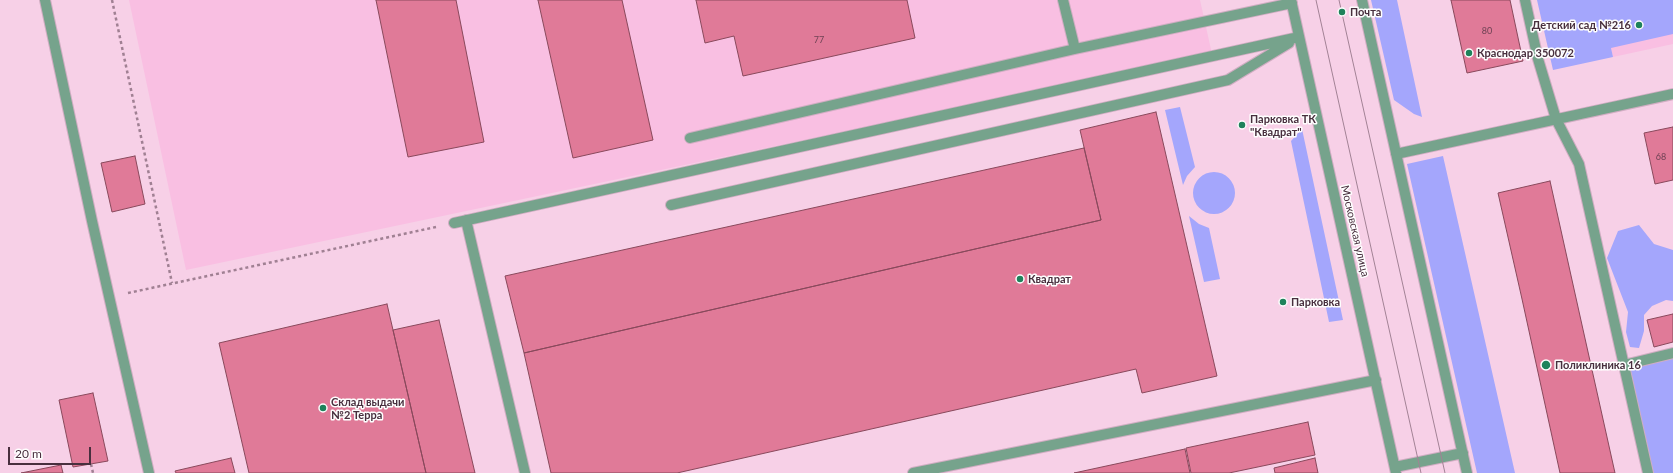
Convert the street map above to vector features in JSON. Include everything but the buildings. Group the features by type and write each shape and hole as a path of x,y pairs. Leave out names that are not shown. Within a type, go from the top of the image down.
{"street":[{"path":"44,0 149,473"},
{"path":"1063,0 1075,49"},
{"path":"1362,0 1467,473"},
{"path":"1525,0 1538,59 1556,120 1579,164 1648,473"},
{"path":"690,138 1075,49 1291,2"},
{"name":"Московская улица","path":"1291,2 1396,470 1463,454"},
{"path":"671,205 1228,80 1299,37"},
{"path":"454,223 1299,37"},
{"path":"1396,154 1673,94"},
{"path":"466,220 525,473"},
{"path":"1624,365 1673,353"},
{"path":"913,473 1376,380"}],"path":[{"path":"112,0 172,283"},
{"path":"110,297 454,223"},
{"path":"90,464 93,473"}],"shaded area":[{"path":"129,0 1200,0 1212,54 186,270"},
{"path":"1371,0 1397,0 1422,117 1414,114 1394,100"},
{"path":"1537,0 1673,0 1673,34 1611,48 1613,57 1553,70"},
{"name":"Детский сад №216","path":"1600,0 1673,0 1673,44 1613,57"},
{"path":"1180,107 1195,167 1187,176 1183,185 1165,110"},
{"path":"1302,129 1343,320 1329,322 1291,141"},
{"path":"1443,156 1515,473 1477,473 1407,164"},
{"path":"1210,172 1218,172 1226,175 1232,181 1235,193 1232,205 1226,211 1218,214 1210,214 1202,211 1196,205 1193,197 1193,189 1196,181 1202,175"},
{"path":"1189,216 1199,224 1209,228 1220,279 1204,282"},
{"path":"1639,225 1654,244 1673,250 1673,301 1666,300 1652,306 1644,315 1644,331 1639,348 1630,347 1626,332 1628,312 1607,258 1618,231"},
{"path":"1673,353 1673,473 1648,473 1624,365"}],"tram line":[{"path":"1316,0 1421,473"},
{"path":"1339,0 1445,473"}],"place":[{"name":"Почта","path":"1342,12"},
{"name":"Детский сад №216","path":"1639,25"},
{"name":"Краснодар 350072","path":"1469,53"},
{"name":"Парковка ТК \"Квадрат\"","path":"1242,125"},
{"name":"Квадрат","path":"1020,279"},
{"name":"Парковка","path":"1283,302"},
{"name":"Поликлиника 16","path":"1546,365"},
{"name":"Склад выдачи №2 Терра","path":"323,408"}]}
